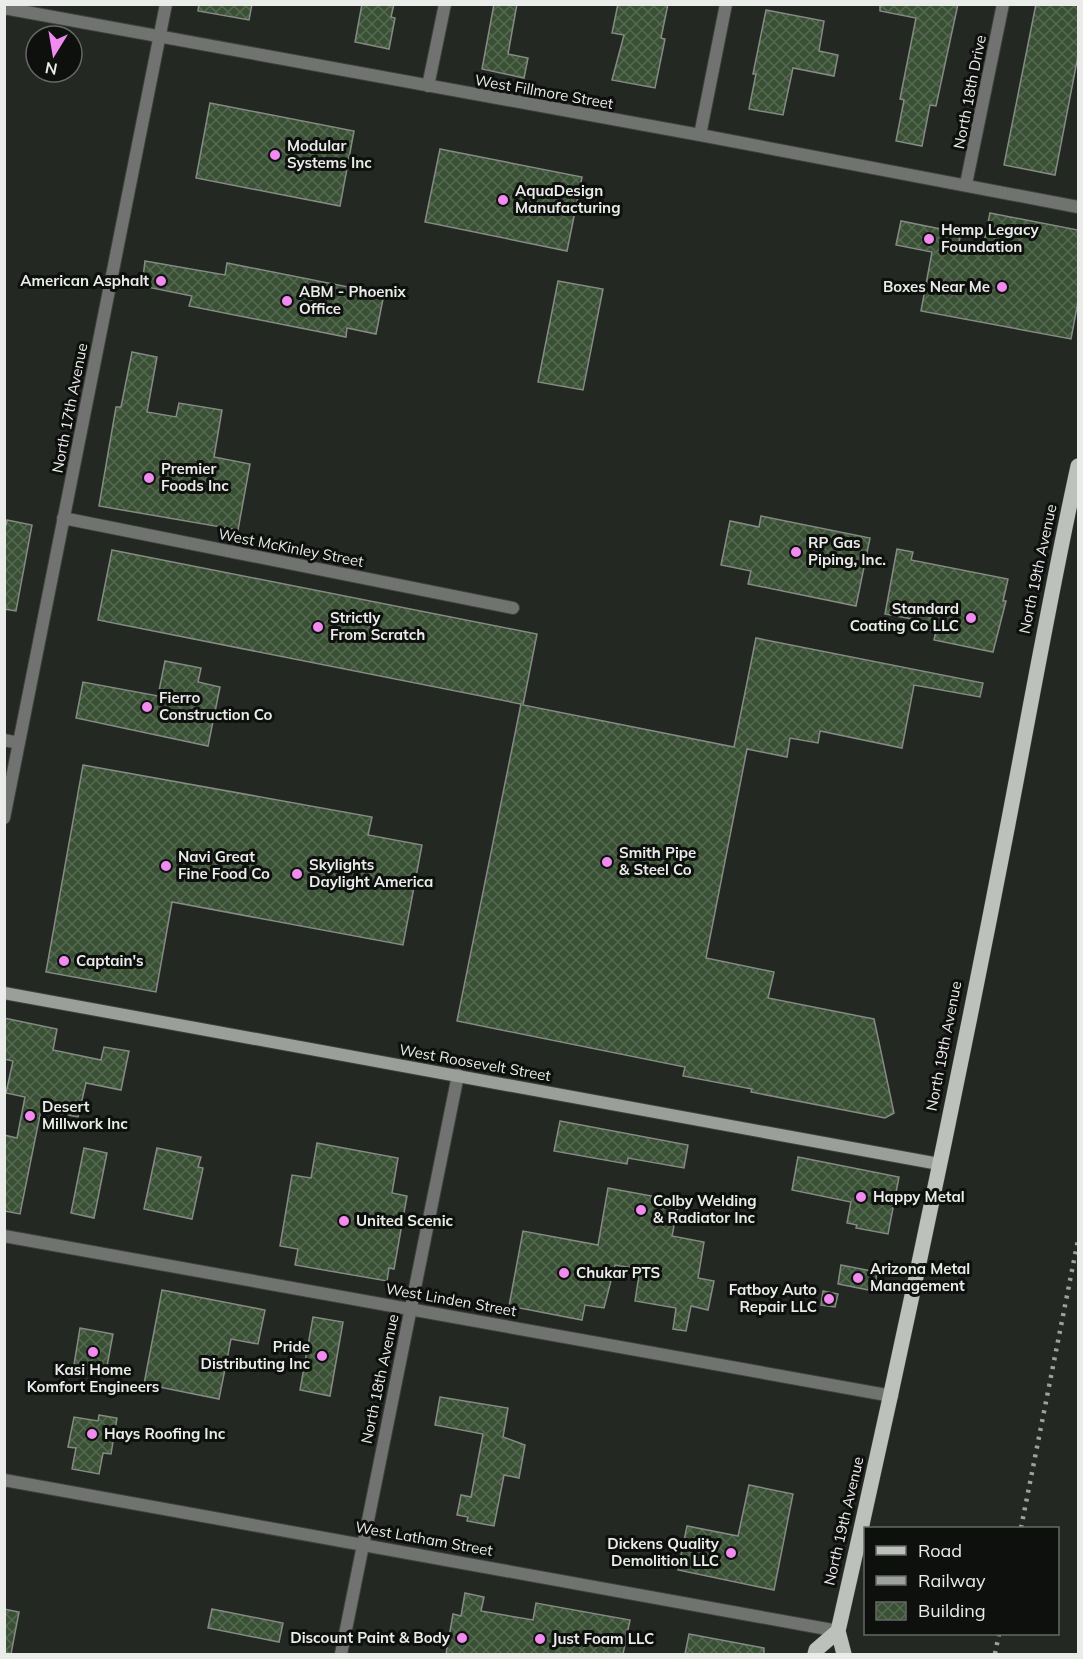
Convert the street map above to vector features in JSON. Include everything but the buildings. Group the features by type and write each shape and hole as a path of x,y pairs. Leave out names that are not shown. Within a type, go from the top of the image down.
{"main road":[{"name":"North 19th Avenue","path":"837,1631 892,1396 1078,466"},
{"path":"815,1654 837,1631 844,1654"}],"street":[{"name":"North 17th Avenue","path":"4,818 166,4"},
{"path":"428,86 445,4"},
{"path":"700,135 726,4"},
{"name":"North 18th Drive","path":"966,184 1003,4"},
{"name":"West Fillmore Street","path":"4,8 966,184 1078,207"},
{"name":"West McKinley Street","path":"63,518 513,608"},
{"path":"4,740 19,743"},
{"name":"West Roosevelt Street","path":"4,993 939,1164"},
{"name":"North 18th Avenue","path":"341,1654 458,1075"},
{"name":"West Linden Street","path":"4,1236 411,1307 892,1396"},
{"name":"West Latham Street","path":"4,1480 362,1543 837,1631"}],"railway":[{"path":"1021,1527 1078,1240"},
{"path":"995,1654 999,1635"}],"place":[{"name":"Modular Systems Inc","path":"275,155"},
{"name":"AquaDesign Manufacturing","path":"503,200"},
{"name":"Hemp Legacy Foundation","path":"929,239"},
{"name":"American Asphalt","path":"161,281"},
{"name":"Boxes Near Me","path":"1002,287"},
{"name":"ABM - Phoenix Office","path":"287,301"},
{"name":"Premier Foods Inc","path":"149,478"},
{"name":"RP Gas Piping, Inc.","path":"796,552"},
{"name":"Standard Coating Co LLC","path":"971,618"},
{"name":"Strictly From Scratch","path":"318,627"},
{"name":"Fierro Construction Co","path":"147,707"},
{"name":"Smith Pipe & Steel Co","path":"607,862"},
{"name":"Navi Great Fine Food Co","path":"166,866"},
{"name":"Skylights Daylight America","path":"297,874"},
{"name":"Captain's","path":"64,961"},
{"name":"Desert Millwork Inc","path":"30,1116"},
{"name":"Happy Metal","path":"861,1197"},
{"name":"Colby Welding & Radiator Inc","path":"641,1210"},
{"name":"United Scenic","path":"344,1221"},
{"name":"Chukar PTS","path":"564,1273"},
{"name":"Arizona Metal Management","path":"858,1278"},
{"name":"Fatboy Auto Repair LLC","path":"829,1299"},
{"name":"Kasi Home Komfort Engineers","path":"93,1352"},
{"name":"Pride Distributing Inc","path":"322,1356"},
{"name":"Hays Roofing Inc","path":"92,1434"},
{"name":"Dickens Quality Demolition LLC","path":"731,1553"},
{"name":"Discount Paint & Body","path":"462,1638"},
{"name":"Just Foam LLC","path":"540,1639"}]}
